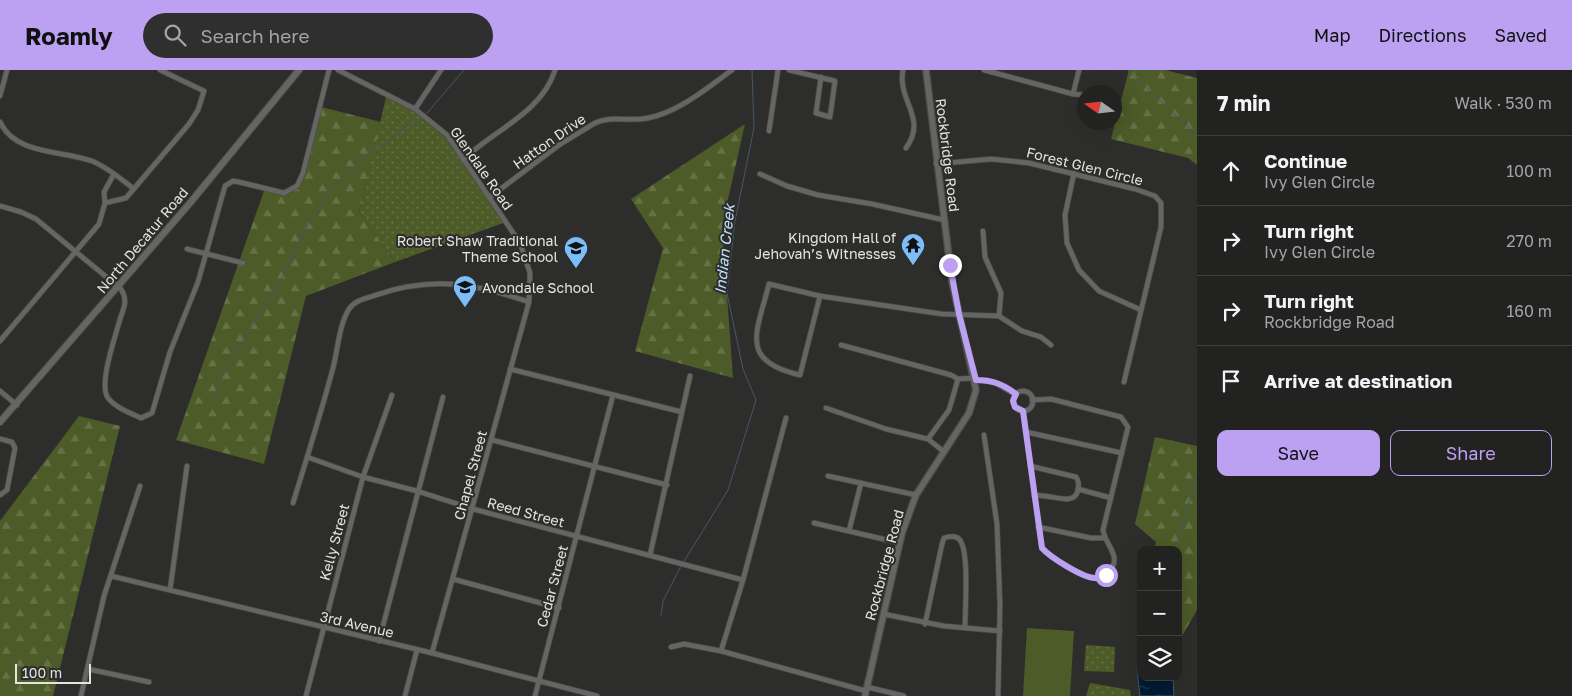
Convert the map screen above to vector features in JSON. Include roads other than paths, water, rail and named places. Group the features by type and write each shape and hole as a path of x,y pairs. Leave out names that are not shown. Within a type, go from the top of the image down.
{"main road":[{"name":"North Decatur Road","path":"0,422 17,405 266,113 299,70"}],"street":[{"path":"0,96 7,70"},
{"path":"105,203 126,198 189,124 198,110 204,91 160,70"},
{"path":"0,206 36,219 118,286 126,299 104,390 109,398 126,411 141,418 152,413 170,352 198,282 223,191 228,183 239,182 284,193 292,190 303,173 329,70"},
{"name":"Glendale Road","path":"338,70 415,109 447,135 462,160 490,197 523,250 530,273 529,302"},
{"path":"415,109 441,70"},
{"path":"462,160 522,116 545,89 555,70"},
{"name":"Hatton Drive","path":"490,197 559,145 595,122 601,120 634,120 658,116 696,96 732,70"},
{"path":"769,131 778,70"},
{"path":"789,70 821,77 835,81 830,117 816,113 821,77"},
{"path":"903,70 901,86 912,112 915,126 913,137 906,148"},
{"name":"Rockbridge Road","path":"866,692 900,543 916,495 969,413 974,400 975,379 959,314 944,220 926,70"},
{"path":"984,70 1077,94"},
{"path":"1073,94 1079,70"},
{"path":"0,122 2,130 20,144 92,161 134,189"},
{"name":"Forest Glen Circle","path":"936,164 1006,160 1074,173 1155,196 1161,203 1161,227 1124,382"},
{"path":"1074,173 1065,215 1068,243 1079,270 1099,291 1141,310"},
{"path":"0,341 99,224 105,203 104,192 114,174"},
{"path":"760,174 787,186 818,195 872,204 944,220"},
{"path":"983,231 985,257 1001,293 999,316"},
{"path":"187,249 243,263"},
{"path":"293,504 334,366 345,319 350,308 358,302 377,295 418,285 445,282 492,290 529,302"},
{"path":"820,296 800,375 773,368 759,352 756,340 770,284 820,296 942,314 999,316 1022,331 1041,337 1051,345"},
{"name":"Chapel Street","path":"432,653 529,302"},
{"path":"841,344 951,375 958,379 994,382 1016,394 1021,392 1027,393 1032,400"},
{"path":"510,369 682,412"},
{"path":"650,555 690,376"},
{"path":"928,439 949,410 958,379"},
{"path":"0,391 17,405"},
{"path":"1016,394 1013,404 1017,410 1029,409 1032,400"},
{"name":"Kelly Street","path":"306,696 363,477 392,395"},
{"name":"Cedar Street","path":"535,696 613,395"},
{"path":"379,641 443,397"},
{"path":"1023,411 1042,548 1048,555 1094,578 1106,575 1115,560 1114,552 1104,538 1103,530 1128,427 1121,417 1051,399 1032,400"},
{"path":"826,408 886,429 928,439 943,451"},
{"path":"721,651 743,580 786,418"},
{"path":"1026,432 1122,453"},
{"path":"984,436 997,524 1000,631 998,696"},
{"path":"0,439 8,440 15,448 7,490 0,495"},
{"path":"492,440 667,485"},
{"name":"Reed Street","path":"307,457 363,477 417,491 473,509 743,580"},
{"path":"170,590 187,466"},
{"path":"1030,466 1076,477 1079,482 1075,497 1068,500 1045,494 1034,496"},
{"path":"828,476 916,495"},
{"path":"849,531 861,483"},
{"path":"81,696 97,621 140,486"},
{"path":"1078,490 1111,498"},
{"path":"814,522 900,543"},
{"path":"1038,526 1091,538 1104,538"},
{"path":"925,624 942,544 944,538 950,536 958,538 962,542 964,555 965,628"},
{"name":"3rd Avenue","path":"111,576 432,653 597,696"},
{"path":"453,580 559,608"},
{"path":"883,614 925,624 1000,631"},
{"path":"671,647 684,644 721,651 866,692 904,696"},
{"path":"405,696 417,650"},
{"path":"88,669 149,682"}],"water":[{"path":"1138,681 1173,681 1174,696 1140,696"}],"waterway":[{"path":"427,113 464,70"},
{"name":"Indian Creek","path":"683,563 728,490 756,400 743,369 727,293 735,221 754,128 752,70"},
{"path":"1128,70 1197,135"},
{"path":"211,401 231,358 281,281 304,231 330,190 366,155 421,118"},
{"path":"1176,546 1197,475"},
{"name":"Indian Creek","path":"661,615 663,601 681,566"}],"place":[{"name":"Kingdom Hall of Jehovah’s Witnesses","path":"913,266"},
{"name":"Robert Shaw Traditional Theme School","path":"576,269"},
{"name":"Avondale School","path":"465,308"}]}
